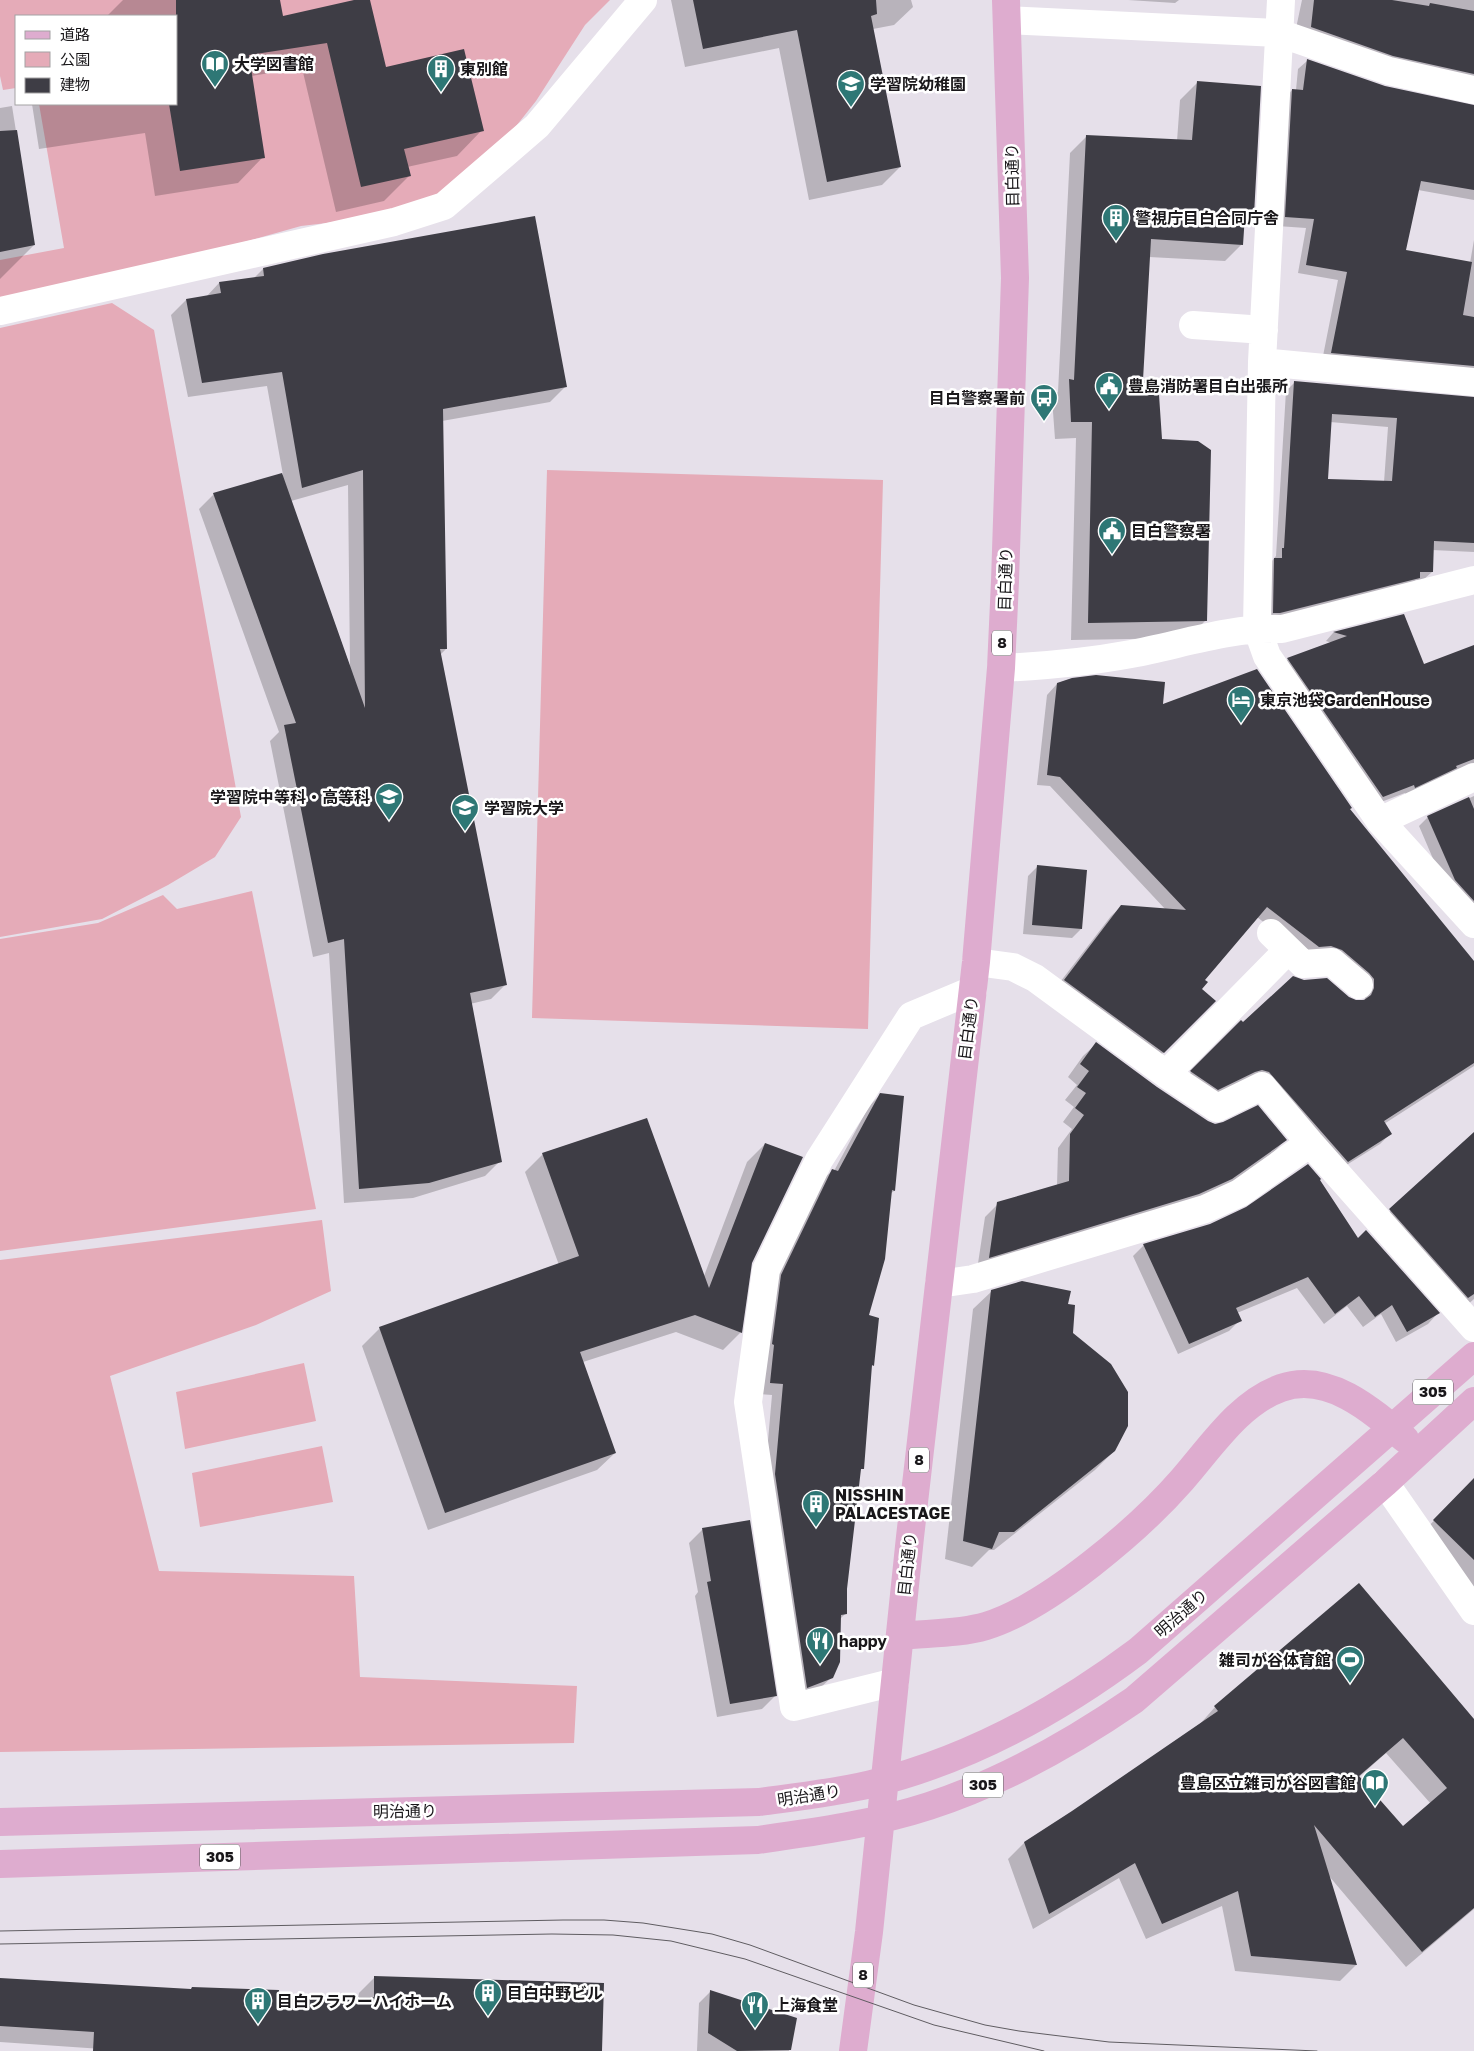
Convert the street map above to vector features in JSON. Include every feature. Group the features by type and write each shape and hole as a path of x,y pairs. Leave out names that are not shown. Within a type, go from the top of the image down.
{"main road":[{"name":"目白通り","path":"853,2051 869,1932 900,1636 976,962 1001,668 1006,581 1015,278 1007,10"},
{"name":"明治通り","path":"0,1822 758,1802 822,1794 871,1784 922,1769 970,1750 1030,1722 1098,1680 1138,1651 1474,1356"},
{"path":"900,1636 985,1626 1009,1617 1037,1602 1073,1577 1132,1530 1178,1484 1238,1415 1262,1397 1283,1387 1305,1384 1330,1389 1356,1400 1419,1452"},
{"name":"305","path":"0,1864 758,1840 868,1822 928,1806 994,1781 1043,1758 1098,1725 1134,1700 1385,1483 1474,1401"}],"street":[{"path":"0,311 394,222 444,206 537,126 643,0"},
{"path":"1281,0 1262,362 1257,628 1267,656 1380,821 1474,924"},
{"path":"1007,10 1279,34 1389,71 1474,90"},
{"path":"1193,325 1264,330"},
{"path":"1262,362 1474,382"},
{"path":"1001,668 1048,666 1122,656 1257,628 1282,629 1474,580"},
{"path":"1380,821 1474,777"},
{"path":"1166,1074 1279,942 1303,964 1332,962 1359,985"},
{"path":"976,962 1013,967 1035,978 1166,1074 1216,1108 1262,1086 1310,1144 1474,1328"},
{"path":"895,1682 794,1706 748,1402 766,1270 819,1160 910,1016 972,990"},
{"path":"939,1284 973,1279 1205,1209 1240,1193 1310,1144"},
{"path":"1385,1483 1474,1611"}],"green space":[{"path":"0,0 610,0 585,25 536,101 482,169 430,211 301,226 102,282 0,300 0,260 64,248 39,105 178,105 178,15 15,15 15,88 3,90 0,76"},
{"path":"112,303 154,330 241,817 215,857 168,885 102,919 0,937 0,328"},
{"path":"547,470 883,480 868,1029 532,1018"},
{"path":"252,891 316,1209 0,1251 0,939 98,923 163,895 177,909"},
{"path":"322,1220 331,1291 256,1325 110,1376 159,1571 354,1576 360,1677 577,1686 574,1743 0,1752 0,1260"},
{"path":"304,1363 316,1421 185,1449 176,1392"},
{"path":"322,1446 333,1502 200,1527 192,1473"}],"building":[{"path":"176,0 280,0 283,16 354,0 370,0 386,67 464,49 484,131 404,149 411,176 361,187 327,43 249,55 265,158 180,171 169,105 178,105 178,15 176,15"},
{"name":"学習院幼稚園","path":"693,0 876,0 877,14 871,16 901,167 827,182 797,30 703,49"},
{"path":"1314,0 1392,0 1429,6 1430,3 1474,11 1474,74 1393,56 1311,27"},
{"path":"1307,59 1385,86 1474,105 1474,190 1421,181 1406,250 1472,262 1463,315 1474,317 1474,366 1331,353 1347,272 1306,265 1314,219 1285,217 1292,89 1303,90"},
{"path":"1197,81 1261,86 1254,215 1245,215 1243,245 1151,239 1143,380 1158,380 1162,439 1198,441 1211,450 1207,621 1088,623 1092,422 1071,422 1069,379 1074,380 1086,135 1192,140"},
{"path":"17,130 35,245 0,252 0,131"},
{"name":"学習院中等科・高等科","path":"535,216 567,387 443,409 447,649 440,649 507,985 470,993 502,1162 429,1183 359,1189 344,939 328,943 284,725 296,723 213,493 282,473 365,708 363,470 302,488 282,372 202,383 186,299 221,293 219,282 264,276 263,268 323,254"},
{"path":"1294,381 1474,397 1474,543 1434,541 1433,572 1420,572 1420,578 1280,613 1273,613 1274,558 1282,558 1282,548 1284,548","holes":["1332,414 1397,418 1392,481 1328,479"]},
{"path":"1404,614 1424,664 1474,645 1474,759 1456,766 1457,768 1415,788 1414,785 1383,797 1287,658 1347,636 1333,632"},
{"path":"1257,669 1352,808 1350,809 1474,961 1474,1063 1384,1121 1392,1134 1348,1162 1269,1072 1262,1070 1255,1072 1218,1090 1190,1071 1241,1020 1243,1022 1293,976 1304,980 1327,978 1349,997 1356,1000 1364,1000 1371,995 1374,988 1374,979 1342,950 1331,946 1319,947 1267,907 1205,980 1208,982 1202,989 1216,1001 1164,1053 1064,980 1121,905 1186,910 1060,777 1047,775 1057,683 1072,678 1096,675 1165,682 1163,704"},
{"path":"1469,797 1474,809 1474,901 1455,880 1427,816"},
{"path":"1037,865 1087,870 1082,929 1032,925"},
{"path":"1096,1042 1157,1087 1208,1121 1215,1124 1223,1122 1258,1105 1287,1140 1232,1179 1199,1194 989,1258 997,1202 1069,1181 1070,1134 1084,1115 1075,1108 1086,1093 1077,1087 1089,1071 1080,1064"},
{"path":"880,1093 904,1096 895,1191 892,1190 885,1259 869,1315 879,1318 874,1366 872,1365 864,1469 861,1469 847,1589 847,1614 841,1615 840,1662 833,1678 807,1688 775,1474 783,1384 770,1383 774,1345 772,1344 781,1275 832,1169 838,1171"},
{"path":"647,1118 709,1288 765,1143 803,1157 752,1263 742,1333 695,1315 580,1352 616,1453 445,1513 379,1327 579,1256 542,1153"},
{"path":"1474,1132 1474,1294 1468,1298 1389,1209"},
{"path":"1308,1164 1321,1179 1358,1238 1366,1230 1440,1313 1407,1332 1392,1305 1375,1317 1359,1296 1335,1314 1308,1277 1236,1308 1242,1321 1189,1344 1143,1244 1210,1224 1246,1207"},
{"path":"1022,1281 1071,1291 1068,1304 1075,1305 1073,1333 1111,1364 1128,1392 1128,1426 1115,1451 1014,1532 999,1532 992,1549 963,1541 991,1290"},
{"path":"1474,1478 1474,1560 1433,1520"},
{"path":"750,1520 777,1696 730,1704 707,1582 711,1581 702,1528"},
{"path":"1359,1583 1474,1719 1474,1908 1422,1952 1314,1825 1357,1965 1251,1956 1238,1891 1162,1924 1135,1863 1049,1914 1024,1842 1218,1711 1214,1706","holes":["1403,1738 1447,1788 1403,1826 1359,1776"]},
{"path":"374,1976 604,1983 602,2051 93,2051 94,2032 0,2026 0,1978 191,1989 192,1987 279,1990 279,1999 374,1997"},
{"path":"710,1990 797,2018 791,2050 737,2051 708,2033"}],"tram line":[{"path":"0,1931 563,1920 604,1920 643,1923 712,1934 750,1945 914,2005 985,2025 1109,2042 1317,2051"},
{"path":"0,1944 552,1934 613,1935 671,1941 745,1959 934,2025 1044,2051"}],"place":[{"name":"大学図書館","path":"215,88"},
{"name":"東別館","path":"441,93"},
{"name":"学習院幼稚園","path":"851,108"},
{"name":"警視庁目白合同庁舎","path":"1116,242"},
{"name":"豊島消防署目白出張所","path":"1109,410"},
{"name":"目白警察署前","path":"1044,422"},
{"name":"目白警察署","path":"1112,555"},
{"name":"東京池袋GardenHouse","path":"1241,724"},
{"name":"学習院中等科・高等科","path":"389,821"},
{"name":"学習院大学","path":"465,832"},
{"name":"NISSHIN PALACESTAGE","path":"816,1528"},
{"name":"happy","path":"820,1665"},
{"name":"雑司が谷体育館","path":"1350,1684"},
{"name":"豊島区立雑司が谷図書館","path":"1375,1807"},
{"name":"目白中野ビル","path":"488,2017"},
{"name":"目白フラワーハイホーム","path":"258,2025"},
{"name":"上海食堂","path":"755,2029"}]}
